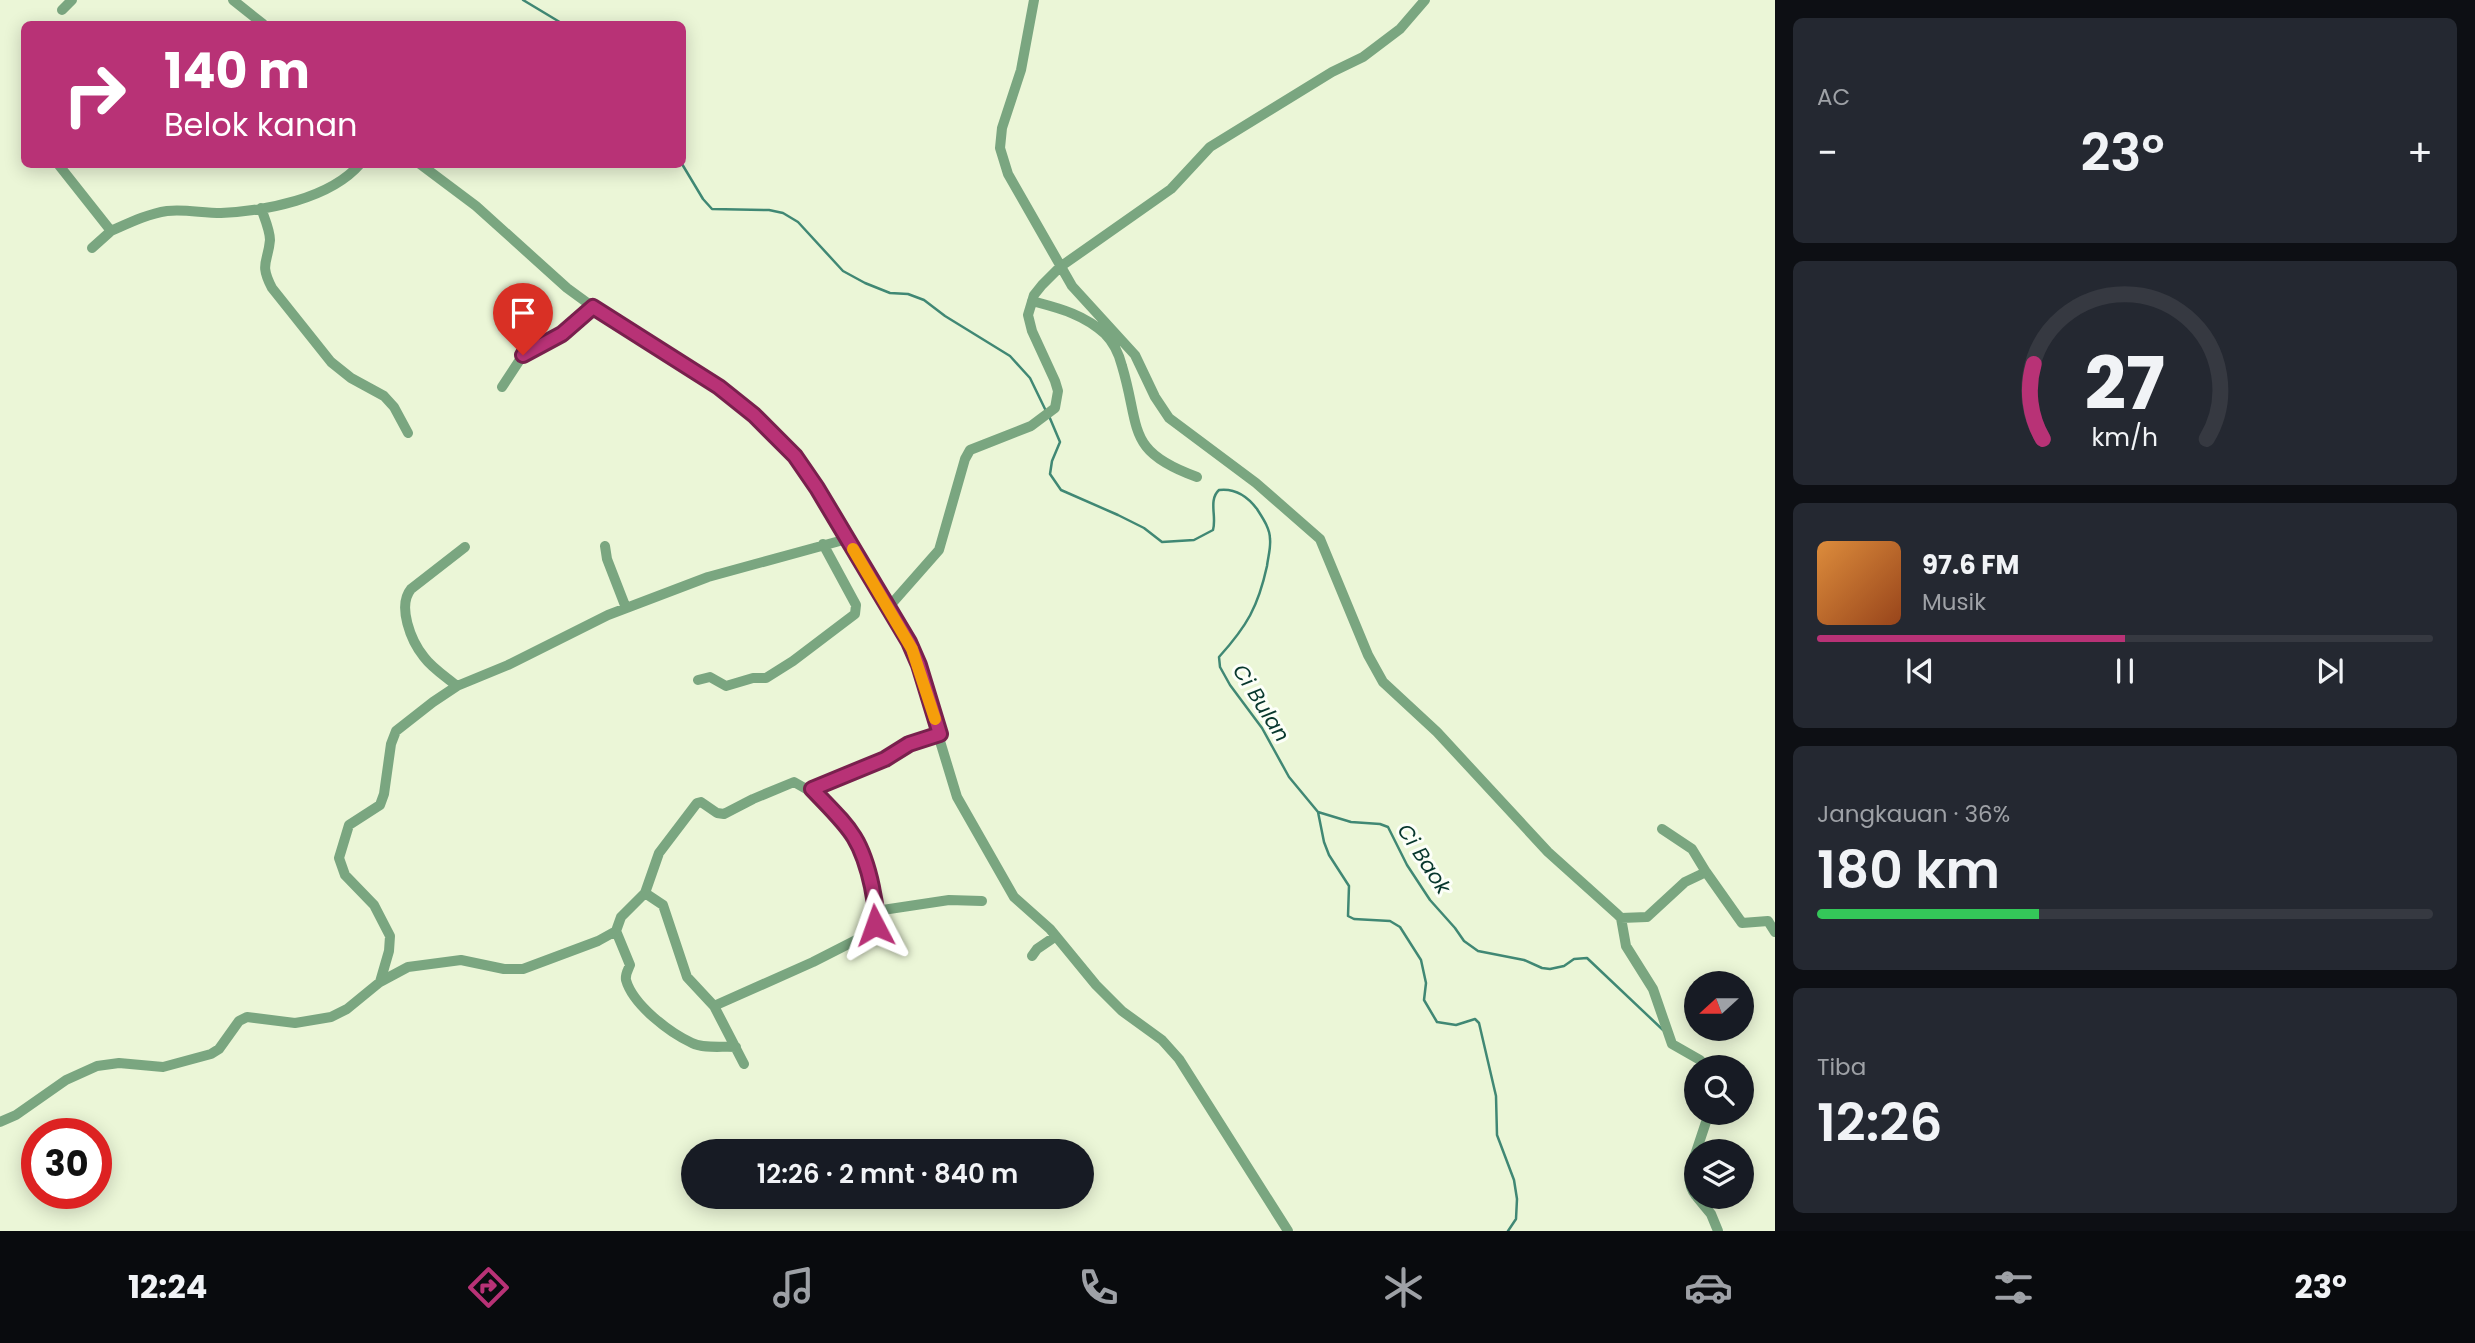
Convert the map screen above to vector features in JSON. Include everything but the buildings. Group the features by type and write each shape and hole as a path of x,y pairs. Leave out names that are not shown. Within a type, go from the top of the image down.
{"street":[{"path":"62,10 72,0"},
{"path":"233,0 259,21"},
{"path":"1034,0 1021,70 1002,128 1000,148 1008,174 1060,267 1081,297 1135,355 1155,397 1169,418 1256,484 1320,539 1368,655 1383,682 1437,732 1548,852 1620,918 1626,946 1653,989 1672,1044 1691,1055"},
{"path":"887,609 939,550 962,468 970,450 1031,426 1048,416 1058,403 1055,380 1029,322 1032,301 1041,285 1060,267 1171,189 1218,141 1332,72 1363,57 1400,29 1425,0"},
{"path":"61,168 111,231"},
{"path":"92,248 111,231 164,212 223,213 261,208 320,193 341,182 356,168"},
{"path":"425,168 476,206 546,271 593,307 696,372 754,415 783,443 808,474 916,658 957,797 1019,903 1056,936 1096,985 1122,1011 1162,1040 1180,1059 1288,1231"},
{"path":"261,208 270,236 264,264 272,288 331,362 384,396 394,407 408,433"},
{"path":"1032,301 1080,317 1104,333 1120,357 1128,384 1135,427 1142,443 1160,461 1197,477"},
{"path":"502,387 523,355 562,334 593,307"},
{"path":"380,982 389,951 390,936 374,905 345,875 339,858 349,825 380,805 391,744 396,732 457,686 486,676 626,608 708,577 847,539"},
{"path":"698,680 710,677 726,686 753,678 766,678 855,614 856,605 823,544"},
{"path":"605,546 607,559 626,608"},
{"path":"457,686 423,656 409,627 405,598 411,589 465,547"},
{"path":"0,1122 85,1070 108,1064 155,1068 189,1062 211,1054 219,1049 239,1021 247,1017 295,1023 331,1017 347,1009 380,982 408,967 452,960 471,961 504,969 523,969 598,941 616,931 621,917 645,893 659,853 697,803 724,814 794,782 808,790 812,789 885,759 909,744 940,734"},
{"path":"714,1006 813,962 866,934 875,925 876,911 867,863 858,840 812,789"},
{"path":"1662,829 1692,849 1739,921 1745,924 1768,921 1775,932"},
{"path":"1620,918 1647,917 1690,878 1706,872"},
{"path":"645,893 663,905 687,977 714,1006 744,1064"},
{"path":"876,911 949,900 982,901"},
{"path":"616,931 630,965 626,974 628,983 653,1019 700,1046 736,1047"},
{"path":"1032,956 1037,948 1056,936"},
{"path":"1707,1209 1718,1231"}],"waterway":[{"name":"Ci Bulan","path":"523,0 558,21"},
{"name":"Ci Bulan","path":"684,168 712,209 769,210 783,213 798,222 843,271 890,293 908,294 924,300 1010,356 1030,378 1046,411"},
{"name":"Ci Bulan","path":"1049,416 1060,442 1050,474 1061,490 1144,528 1162,542 1194,540 1213,530 1213,504 1219,490 1230,490 1245,497 1263,519 1269,531 1270,542 1264,580 1250,615 1219,657 1220,667 1262,728 1289,777 1318,812 1329,855 1349,886 1348,916 1354,919 1390,921 1400,927 1421,960 1426,983 1424,1000 1437,1022 1456,1025 1475,1019 1479,1023 1496,1096 1497,1135 1514,1180 1517,1199 1516,1219 1508,1231"},
{"name":"Ci Baok","path":"1318,812 1351,822 1388,827 1407,865 1430,900 1464,941 1478,951 1524,960 1550,969 1564,966 1574,959 1587,958 1663,1030"}],"slow traffic":[{"path":"853,549 909,642 919,665 935,719"}],"route":[{"path":"523,355 562,334 593,307 663,350 736,400 783,443 817,488 909,642 919,665 940,734 909,744 885,759 812,789 858,840 867,863 876,911 875,925"}]}
